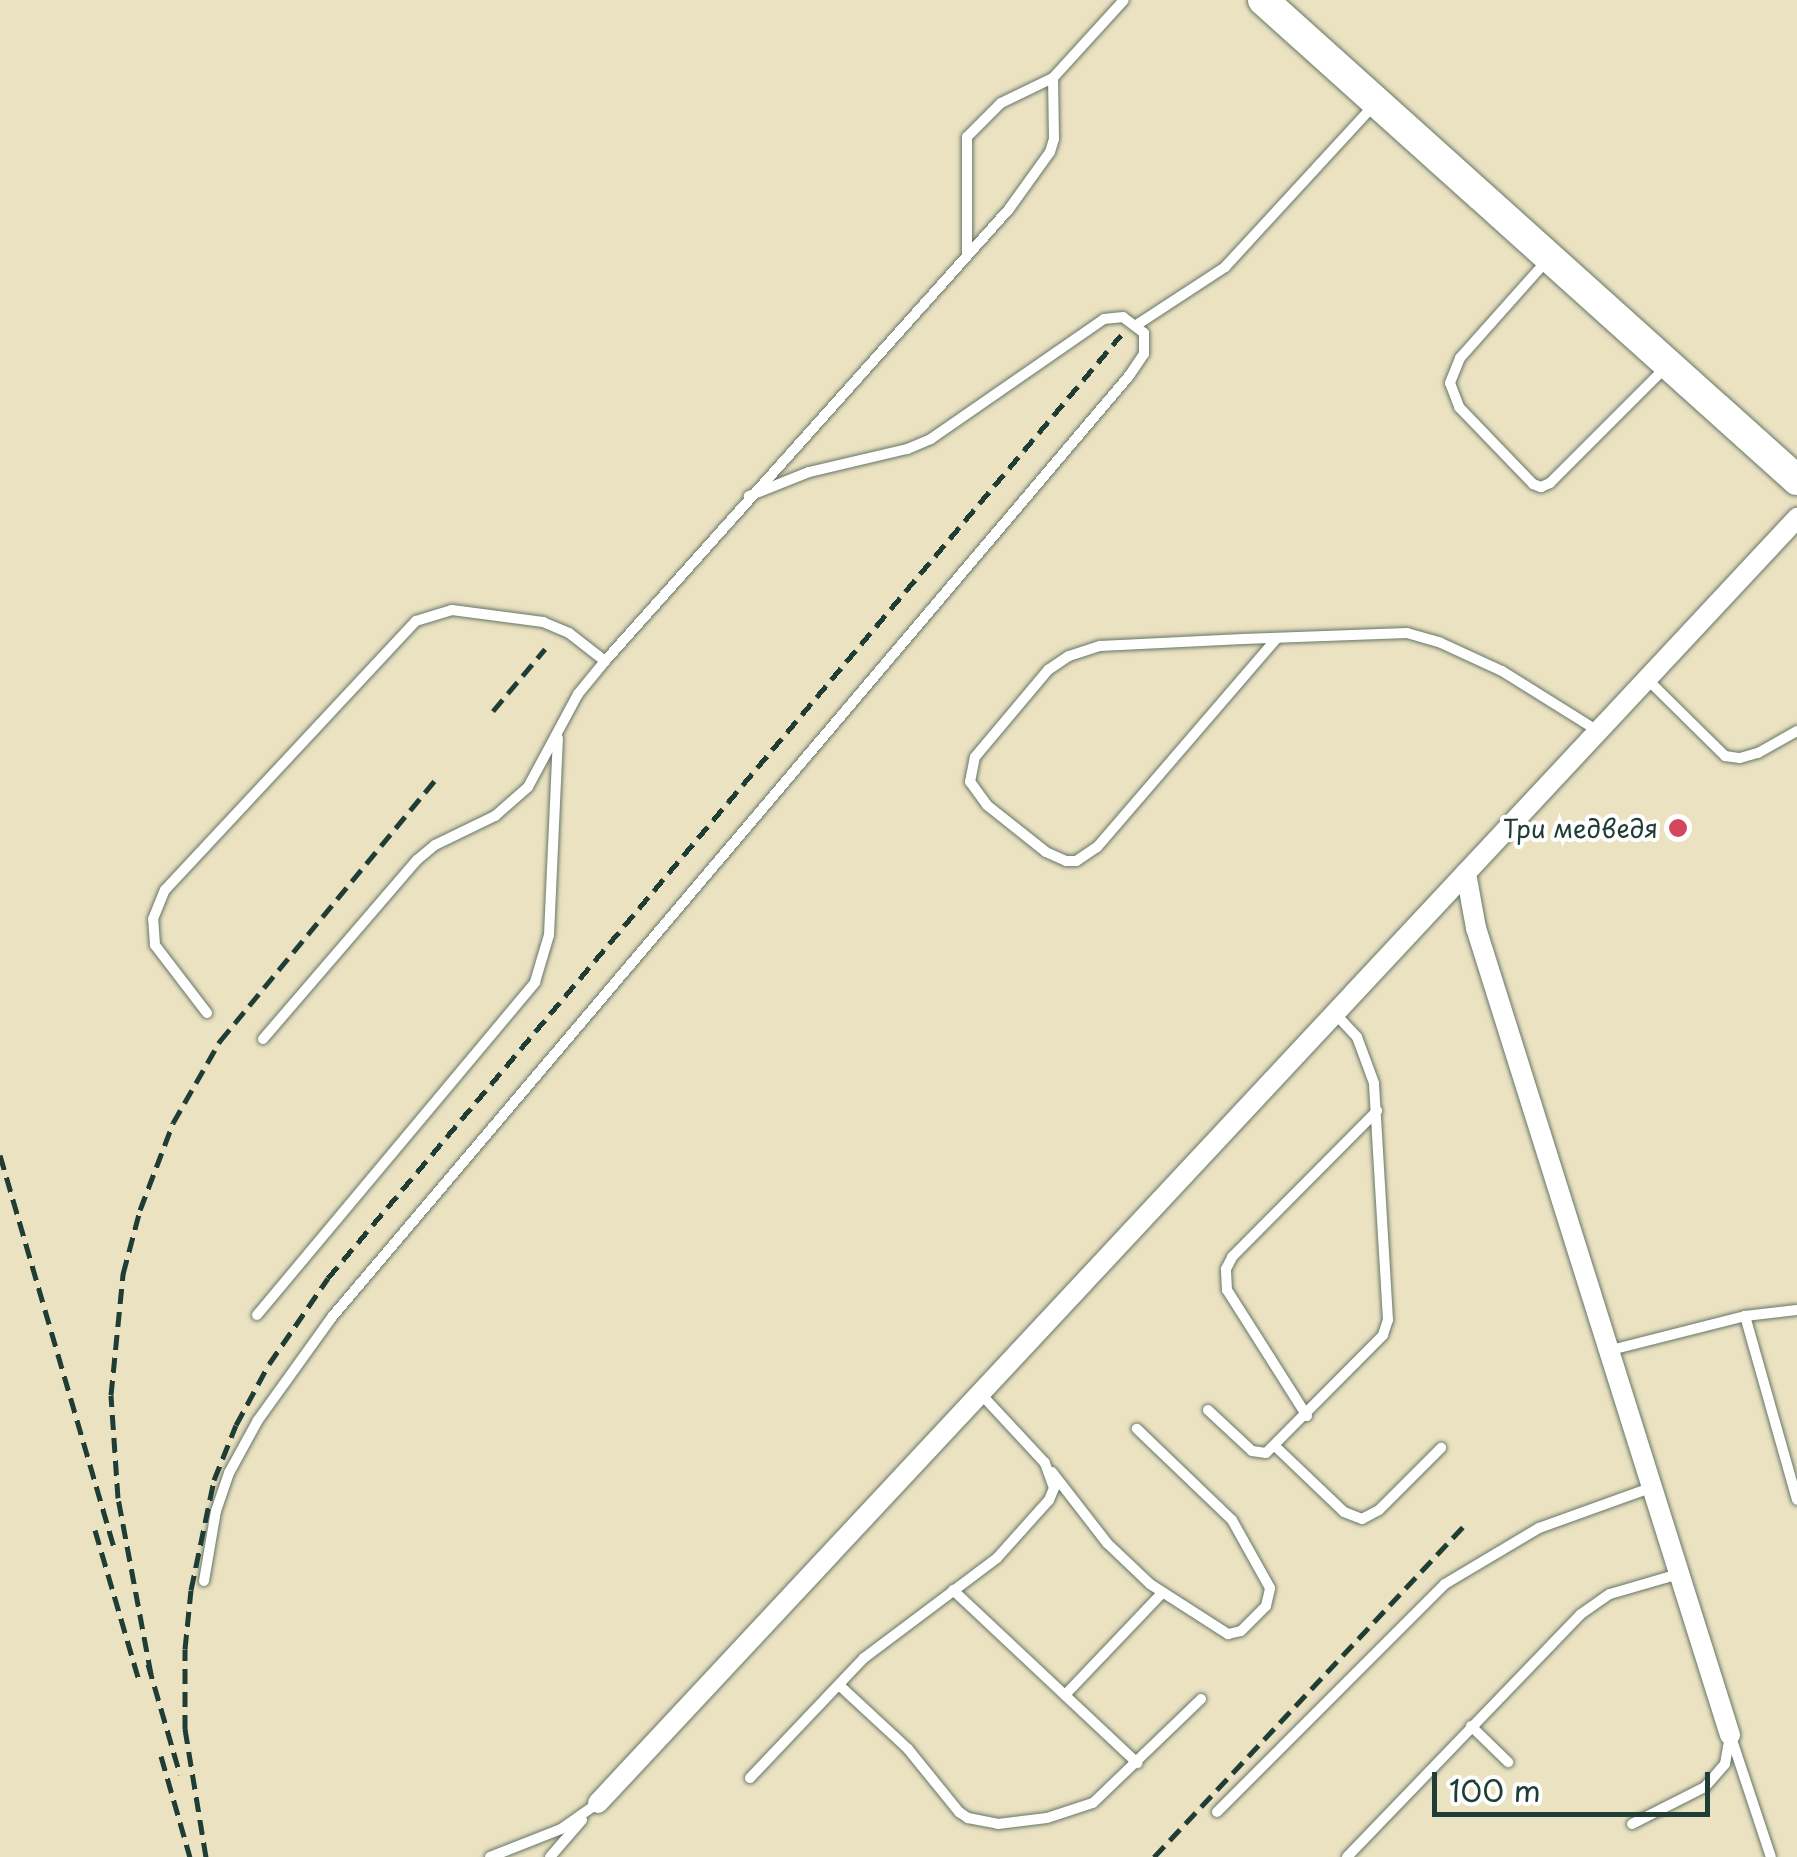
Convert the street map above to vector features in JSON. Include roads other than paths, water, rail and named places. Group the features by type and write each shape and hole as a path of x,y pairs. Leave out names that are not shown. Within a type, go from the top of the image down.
{"main road":[{"path":"1263,0 1797,480"}],"street":[{"path":"598,1803 1797,518"},
{"path":"1466,873 1476,928 1730,1735"}],"lane":[{"path":"967,256 967,137 1001,102 1053,78 1124,0"},
{"path":"264,1038 417,860 435,845 495,816 528,788 578,694 605,661 1029,184 1054,139 1053,78"},
{"path":"1138,324 1240,254 1376,102"},
{"path":"1550,258 1460,358 1450,382 1458,407 1533,484 1542,488 1550,483 1669,365"},
{"path":"204,1581 216,1511 229,1473 258,1420 310,1346 1130,376 1147,344 1138,324 1123,317 1092,326 931,439 907,449 809,472 748,496"},
{"path":"207,1012 155,945 153,919 165,890 416,621 437,611 452,610 543,622 568,633 605,661"},
{"path":"1277,638 1096,847 1076,861 1066,862 1046,852 986,804 970,782 975,757 1048,670 1069,656 1100,646 1277,638 1407,633 1426,636 1502,672 1598,732"},
{"path":"1647,679 1726,756 1740,758 1758,752 1797,732"},
{"path":"257,1314 535,982 549,936 559,732"},
{"path":"1208,1410 1252,1451 1266,1453 1376,1344 1388,1320 1378,1110 1362,1048 1334,1012"},
{"path":"1307,1416 1227,1290 1226,1269 1232,1257 1378,1110"},
{"path":"1611,1350 1745,1316 1797,1310"},
{"path":"1745,1316 1797,1500"},
{"path":"979,1392 1046,1463 1107,1543 1162,1593 1228,1634 1247,1626 1271,1595 1232,1520 1137,1429"},
{"path":"1276,1447 1344,1512 1362,1519 1379,1510 1441,1448"},
{"path":"750,1778 876,1647 997,1558 1044,1508 1054,1488 1046,1463"},
{"path":"1217,1812 1445,1584 1539,1528 1653,1487"},
{"path":"1346,1857 1598,1600 1680,1574"},
{"path":"953,1590 1137,1763"},
{"path":"1065,1696 1162,1593"},
{"path":"839,1684 908,1749 959,1812 983,1822 1046,1818 1093,1803 1201,1698"},
{"path":"1472,1726 1508,1762"},
{"path":"1632,1824 1705,1787 1725,1764 1730,1735"},
{"path":"1730,1735 1771,1857"},
{"path":"490,1857 561,1829 598,1803"},
{"path":"550,1857 598,1803"}],"railway":[{"path":"206,1857 185,1729 185,1649 191,1590 214,1480 236,1425 269,1364 328,1278 1121,335"},
{"path":"493,711 545,649"},
{"path":"151,1674 118,1498 111,1395 123,1274 140,1210 173,1123 220,1041 437,778"},
{"path":"0,1155 114,1548"},
{"path":"1154,1857 1465,1525"},
{"path":"95,1530 140,1684"},
{"path":"148,1664 180,1774"},
{"path":"161,1756 190,1857"}],"place":[{"name":"Три медведя","path":"1678,828"}]}
